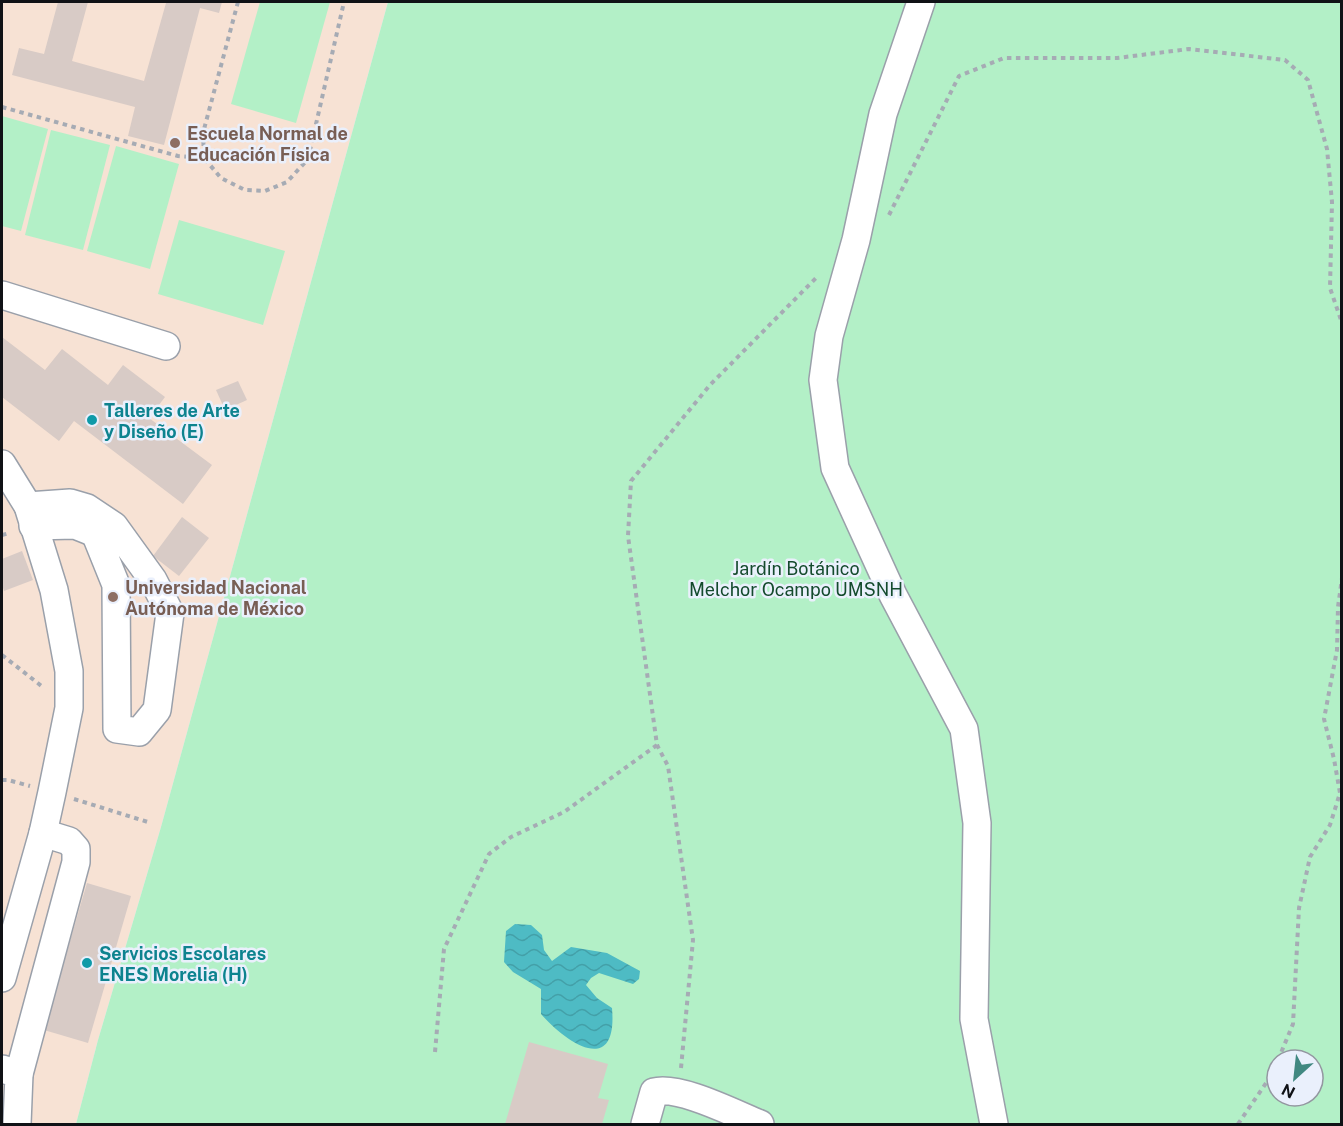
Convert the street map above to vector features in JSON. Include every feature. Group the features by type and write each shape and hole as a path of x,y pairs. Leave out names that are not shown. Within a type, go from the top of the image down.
{"lane":[{"path":"921,2 883,114 856,240 829,336 823,380 836,468 893,595 964,729 977,823 974,1019 994,1125"},
{"path":"2,296 166,346"},
{"path":"2,464 31,516 54,590 69,671 69,708 52,792 2,978"},
{"path":"31,516 105,530 153,580 170,613 157,710 139,732 117,729 116,585 105,530"},
{"path":"17,1125 10,1072 76,862 76,849 69,842 43,832"},
{"path":"645,1125 654,1092 661,1090 680,1092 760,1125"}],"path":[{"path":"238,2 203,133 204,158 221,177 237,186 245,190 265,191 287,182 308,159 345,2"},
{"path":"1285,60 1308,80 1327,149 1332,202 1330,288 1341,323"},
{"path":"2,107 178,156 204,158"},
{"path":"1284,1048 1293,1024 1299,908 1310,857 1330,825 1340,793 1324,719 1337,650 1341,578"},
{"path":"2,655 69,708"},
{"path":"435,1052 444,949 489,854 511,837 564,812 657,745"},
{"path":"2,787 8,780"},
{"path":"52,792 151,823"},
{"path":"1238,1125 1265,1085"}],"shaded area":[{"path":"2,2 388,2 161,827 98,1040 76,1124 2,1124"}],"green space":[{"path":"260,2 330,2 296,123 231,104"},
{"name":"Jardín Botánico Melchor Ocampo UMSNH","path":"388,2 1341,2 1341,1124 76,1124 98,1040 161,827"},
{"path":"2,116 48,129 21,231 2,226"},
{"path":"51,130 110,145 83,250 25,235"},
{"path":"116,146 179,164 150,269 87,251"},
{"path":"179,220 285,251 263,325 158,294"}],"water":[{"path":"515,924 531,925 542,935 544,950 552,961 571,947 607,953 640,971 639,979 633,984 599,973 586,985 597,998 612,1008 612,1029 607,1042 599,1048 588,1048 576,1043 552,1025 541,1014 541,989 513,972 504,962 506,931"}],"building":[{"path":"58,2 88,2 72,61 144,81 166,3 161,2 222,2 219,13 200,8 164,145 128,136 135,107 12,75 19,48 44,54"},
{"name":"Talleres de Arte y Diseño (E)","path":"2,337 45,370 62,349 108,385 123,365 165,397 149,418 212,465 183,504 74,421 59,441 2,397"},
{"path":"238,381 247,400 225,410 216,390"},
{"path":"182,517 209,538 179,576 153,556"},
{"path":"22,551 33,580 4,591 2,559"},
{"name":"Servicios Escolares ENES Morelia (H)","path":"87,883 131,896 88,1043 44,1030"},
{"path":"529,1042 608,1064 598,1098 609,1100 602,1124 505,1124"}],"place":[{"name":"Escuela Normal de Educación Física","path":"175,143"},
{"name":"Talleres de Arte y Diseño (E)","path":"92,420"},
{"name":"Universidad Nacional Autónoma de México","path":"113,597"},
{"name":"Servicios Escolares ENES Morelia (H)","path":"87,963"}]}
